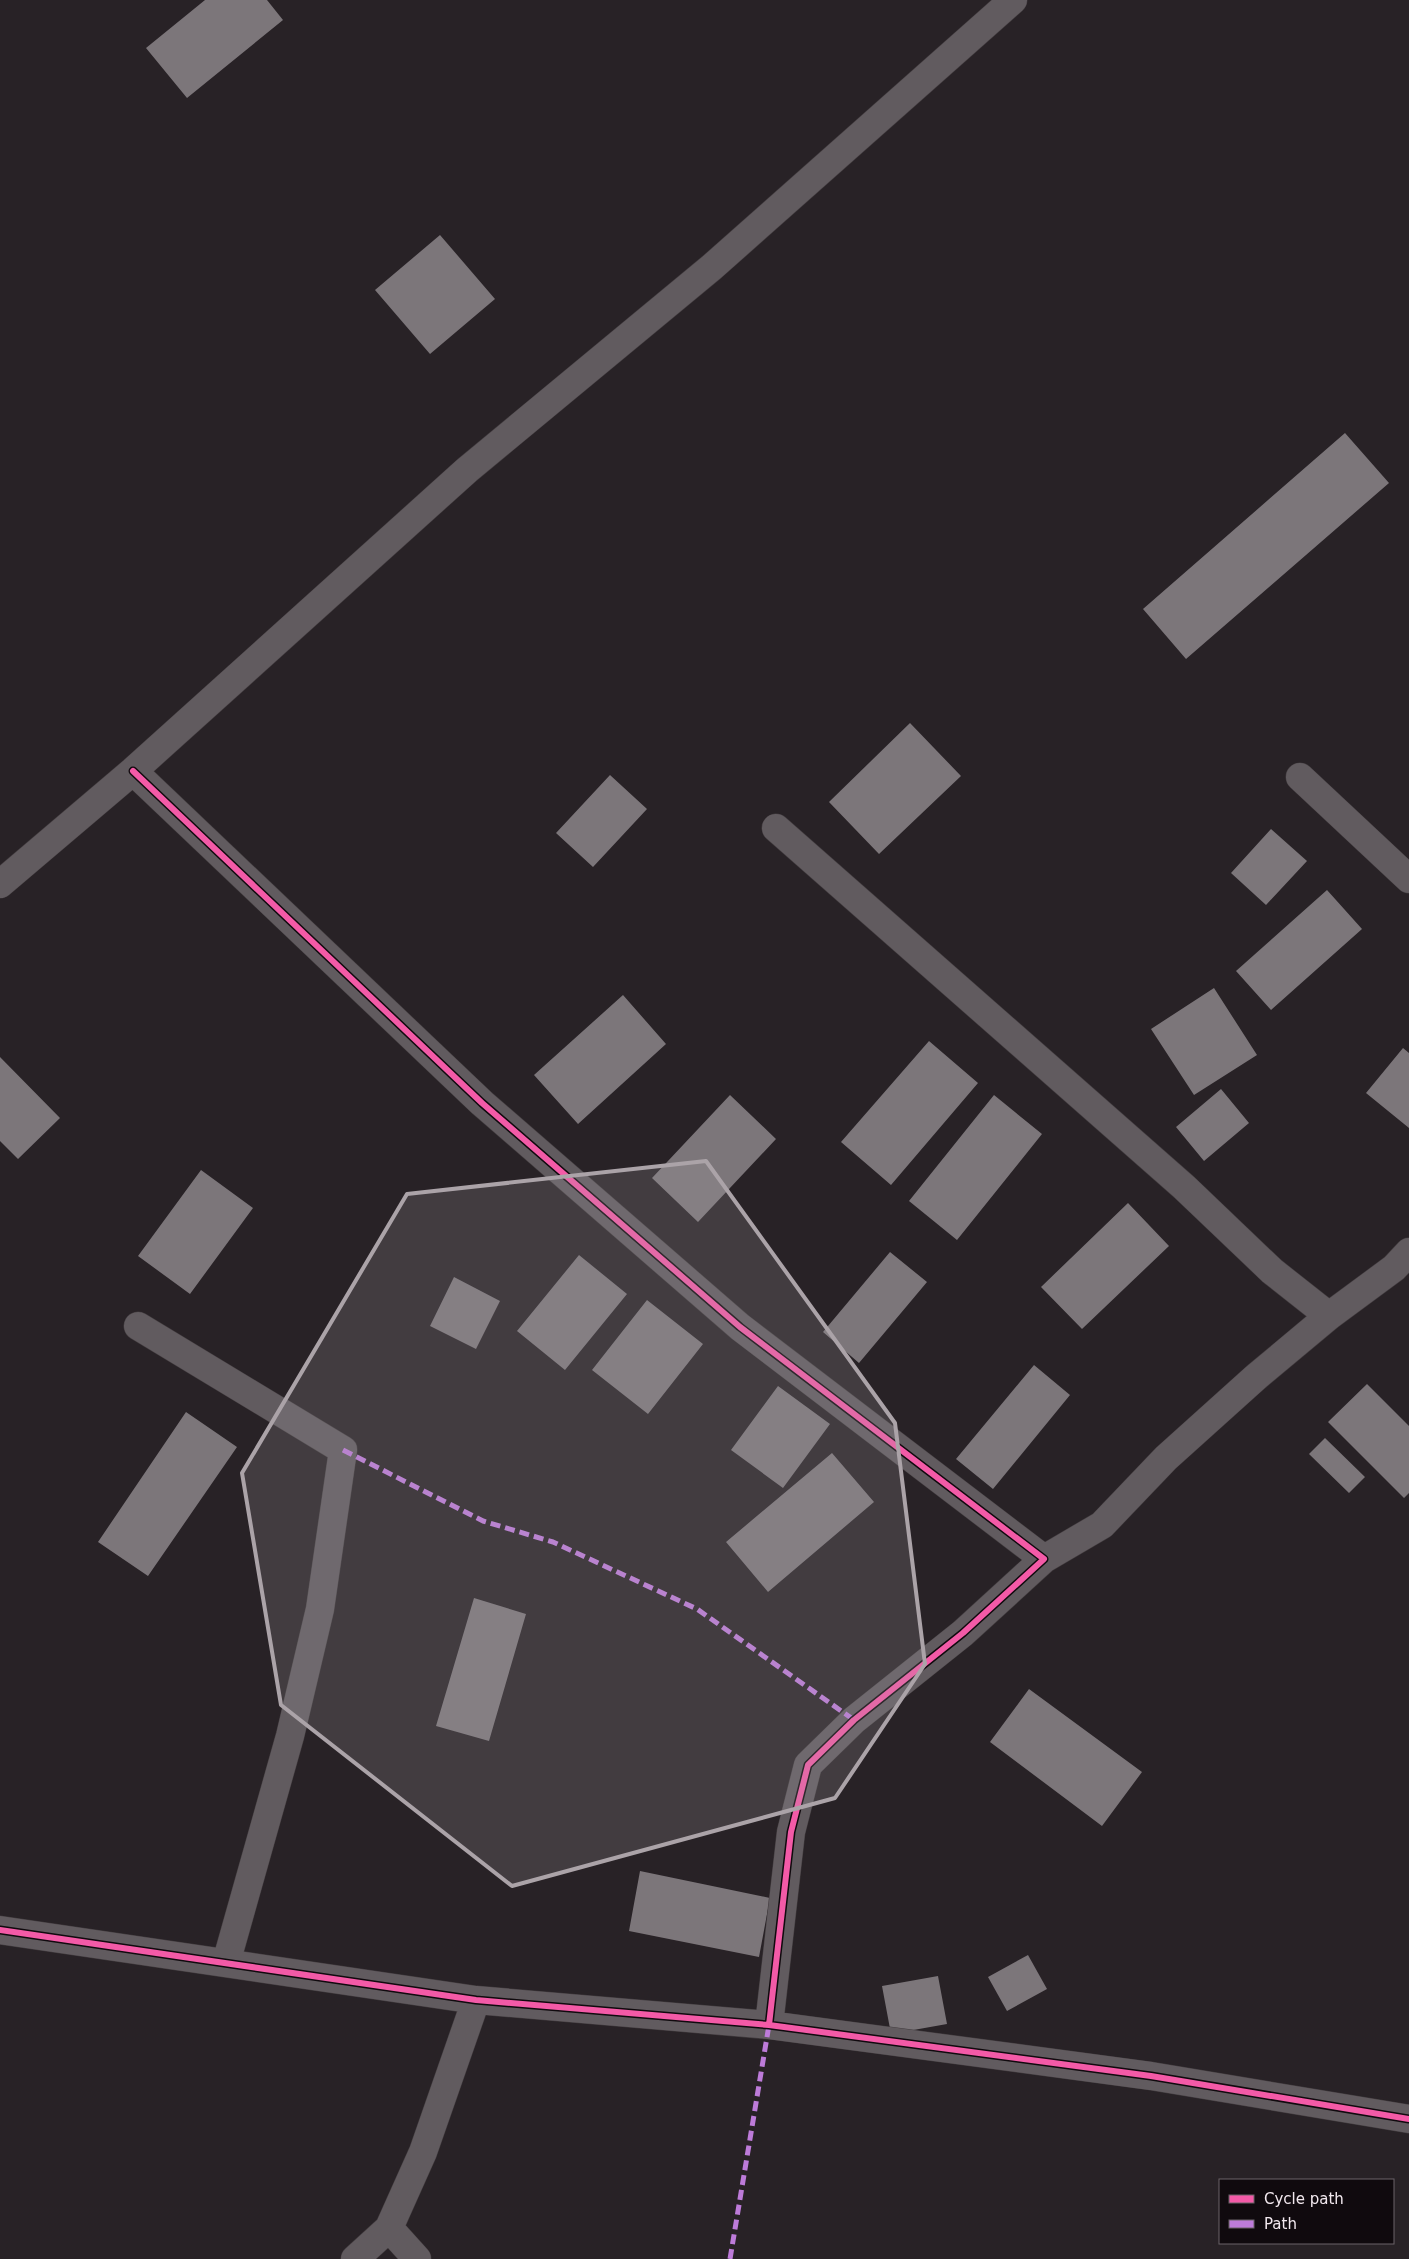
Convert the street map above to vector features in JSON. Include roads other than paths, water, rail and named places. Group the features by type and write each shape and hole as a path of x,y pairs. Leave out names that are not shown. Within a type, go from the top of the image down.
{"street":[{"path":"0,884 133,771 467,470 712,267 1013,0"},
{"path":"133,771 482,1103 740,1327 1044,1559"},
{"path":"1300,777 1409,879"},
{"path":"776,828 1184,1187 1272,1271 1329,1316"},
{"path":"769,2024 791,1832 808,1765 854,1720 963,1633 1044,1559 1102,1524 1166,1458 1329,1316 1394,1268 1409,1252"},
{"path":"138,1326 343,1450 318,1618 290,1736 226,1963"},
{"path":"0,1930 476,2000 769,2024 1151,2076 1409,2119"},
{"path":"355,2259 390,2228 423,2152 476,2000"},
{"path":"390,2228 417,2259"}]}
